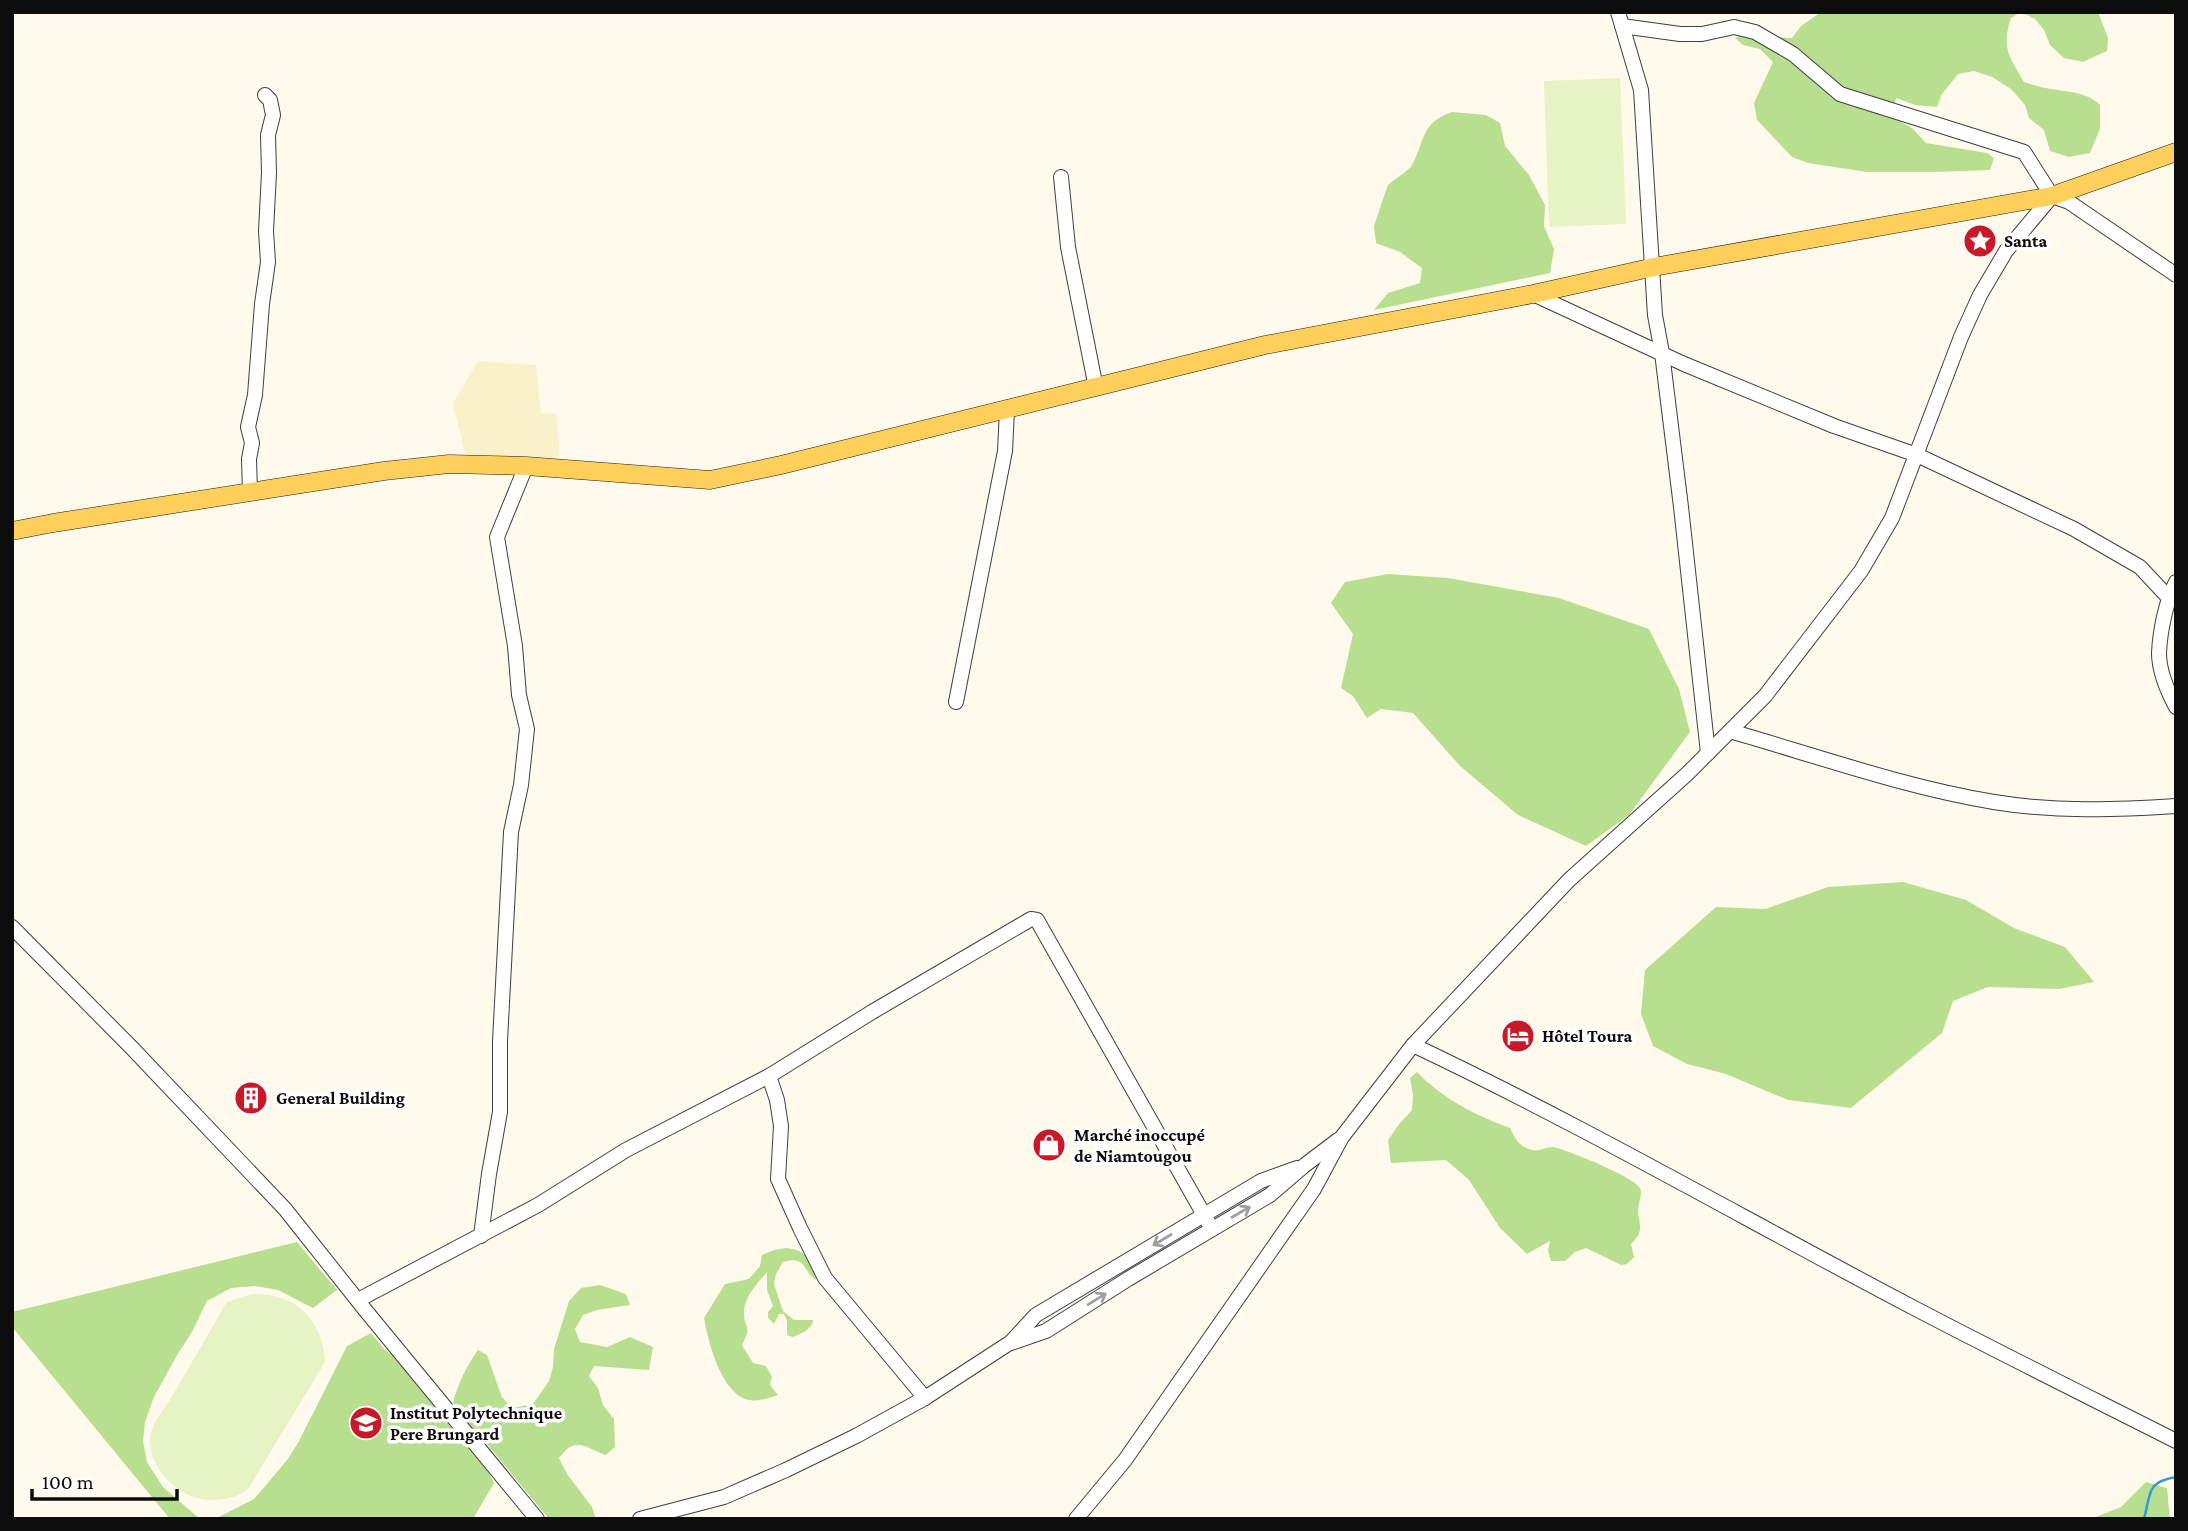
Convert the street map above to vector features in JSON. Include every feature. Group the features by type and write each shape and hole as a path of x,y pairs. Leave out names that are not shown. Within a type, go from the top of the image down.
{"main road":[{"path":"12,531 384,471 449,464 526,466 710,480 781,465 1265,345 1533,294 1654,267 2052,196 2176,152"}],"street":[{"path":"1620,19 1680,34 1702,34 1734,27 1755,32 1793,54 1840,94 2024,152 2052,196 2069,202 2176,275"},
{"path":"1620,19 1641,90 1655,315 1662,354 1708,753"},
{"path":"250,493 249,459 252,443 248,427 256,395 262,304 268,262 268,135 273,115 270,100 265,95"},
{"path":"1061,177 1068,247 1096,388"},
{"path":"1076,1519 1125,1460 1314,1189 1342,1138 1413,1045 1569,880 1708,753 1765,696 1861,571 1892,519 1961,337 1980,295 2006,251 2052,196"},
{"path":"1533,294 1662,354 1834,426 1917,455 2074,529 2140,567 2168,597"},
{"path":"956,702 1006,451 1007,410"},
{"path":"481,1236 500,1112 500,1041 511,832 521,785 527,729 519,695 515,646 497,537 526,466"},
{"path":"2176,582 2168,597 2159,655 2169,694 2176,707"},
{"path":"1730,731 1849,767 1994,802 2052,808 2176,806"},
{"path":"358,1300 538,1205 626,1150 769,1076 1031,919 1037,920 1212,1228"},
{"path":"12,927 285,1209 537,1519"},
{"path":"1413,1045 1574,1126 1917,1310 2176,1441"},
{"path":"769,1076 777,1100 781,1126 778,1179 800,1228 825,1278 925,1398"},
{"path":"1008,1344 1046,1331 1270,1195 1342,1138"},
{"path":"640,1519 724,1497 856,1436 925,1398 1008,1344 1036,1315 1057,1302 1261,1181 1305,1165"},
{"path":"1119,1266 1128,1279"},
{"path":"1057,1302 1065,1319"}],"shaded area":[{"path":"478,361 536,365 541,413 557,414 560,461 466,457 453,403"}],"green space":[{"path":"1821,12 2021,12 2011,18 2007,45 2024,82 2089,97 2100,105 2100,129 2090,153 2069,157 2050,151 2044,130 2029,118 2025,105 2011,89 1992,77 1974,71 1958,74 1942,94 1937,107 1915,105 1896,98 1892,117 1912,128 1926,143 1987,153 1994,158 1990,170 1867,172 1808,163 1792,157 1757,120 1754,103 1773,62 1760,49 1743,45 1735,38 1743,35 1792,38 1801,26"},
{"path":"2021,12 2098,12 2108,38 2107,51 2083,62 2064,58 2050,45 2044,30 2035,19"},
{"path":"1620,78 1626,224 1549,227 1544,81"},
{"path":"1452,112 1486,115 1500,123 1505,146 1529,175 1545,205 1544,226 1554,249 1550,273 1374,310 1388,293 1420,283 1422,268 1400,252 1376,243 1374,226 1388,185 1411,166 1429,126"},
{"path":"1388,574 1448,578 1559,598 1649,629 1679,689 1690,732 1629,815 1586,846 1518,815 1460,766 1413,713 1381,709 1367,718 1353,696 1341,688 1353,634 1331,603 1345,582"},
{"path":"1903,882 1966,900 2014,928 2065,947 2094,982 2059,989 1988,987 1953,1001 1942,1033 1851,1108 1788,1100 1726,1074 1687,1064 1653,1046 1641,1014 1645,970 1716,907 1765,909 1828,887"},
{"path":"1417,1072 1460,1105 1510,1128 1524,1147 1534,1150 1553,1147 1560,1149 1600,1164 1636,1183 1641,1193 1638,1210 1640,1231 1631,1244 1634,1257 1627,1264 1621,1265 1586,1248 1575,1252 1565,1261 1551,1261 1548,1251 1550,1241 1527,1254 1500,1228 1469,1180 1446,1160 1391,1163 1388,1140 1412,1110 1410,1078"},
{"path":"297,1242 337,1290 313,1308 278,1290 255,1286 231,1288 207,1301 154,1397 145,1422 143,1441 147,1462 163,1487 200,1519 170,1519 12,1327 12,1312"},
{"path":"786,1248 803,1254 818,1276 816,1280 800,1262 783,1262 774,1284 783,1311 794,1320 813,1320 806,1331 793,1337 787,1335 784,1314 779,1314 774,1324 768,1318 768,1312 773,1306 767,1290 767,1272 746,1301 744,1318 747,1330 742,1345 753,1363 766,1366 772,1377 770,1385 778,1395 760,1400 745,1399 726,1382 712,1350 704,1318 725,1284 749,1279 760,1266 762,1255"},
{"path":"600,1285 626,1294 630,1305 583,1315 575,1329 580,1342 607,1347 630,1337 653,1347 649,1370 594,1366 589,1376 598,1388 603,1405 614,1419 615,1447 606,1455 576,1445 559,1458 567,1474 592,1507 596,1519 549,1519 482,1438 462,1418 453,1402 463,1375 478,1350 487,1355 502,1397 512,1408 533,1404 549,1381 554,1349 569,1301 581,1288"},
{"path":"252,1294 281,1298 304,1312 319,1333 325,1362 248,1489 228,1498 198,1498 182,1492 160,1471 151,1453 152,1429 227,1302"},
{"path":"371,1333 385,1350 397,1358 485,1464 494,1483 473,1519 215,1519 254,1499 267,1484 298,1443 347,1346"},
{"path":"2146,1482 2167,1488 2170,1519 2091,1519 2121,1507"}],"waterway":[{"path":"2144,1519 2151,1490 2159,1482 2176,1477"}],"place":[{"name":"Santa","path":"1980,241"},
{"name":"Hôtel Toura","path":"1518,1036"},
{"name":"General Building","path":"251,1098"},
{"name":"Marché inoccupé de Niamtougou","path":"1049,1145"},
{"name":"Institut Polytechnique Pere Brungard","path":"366,1423"}]}
